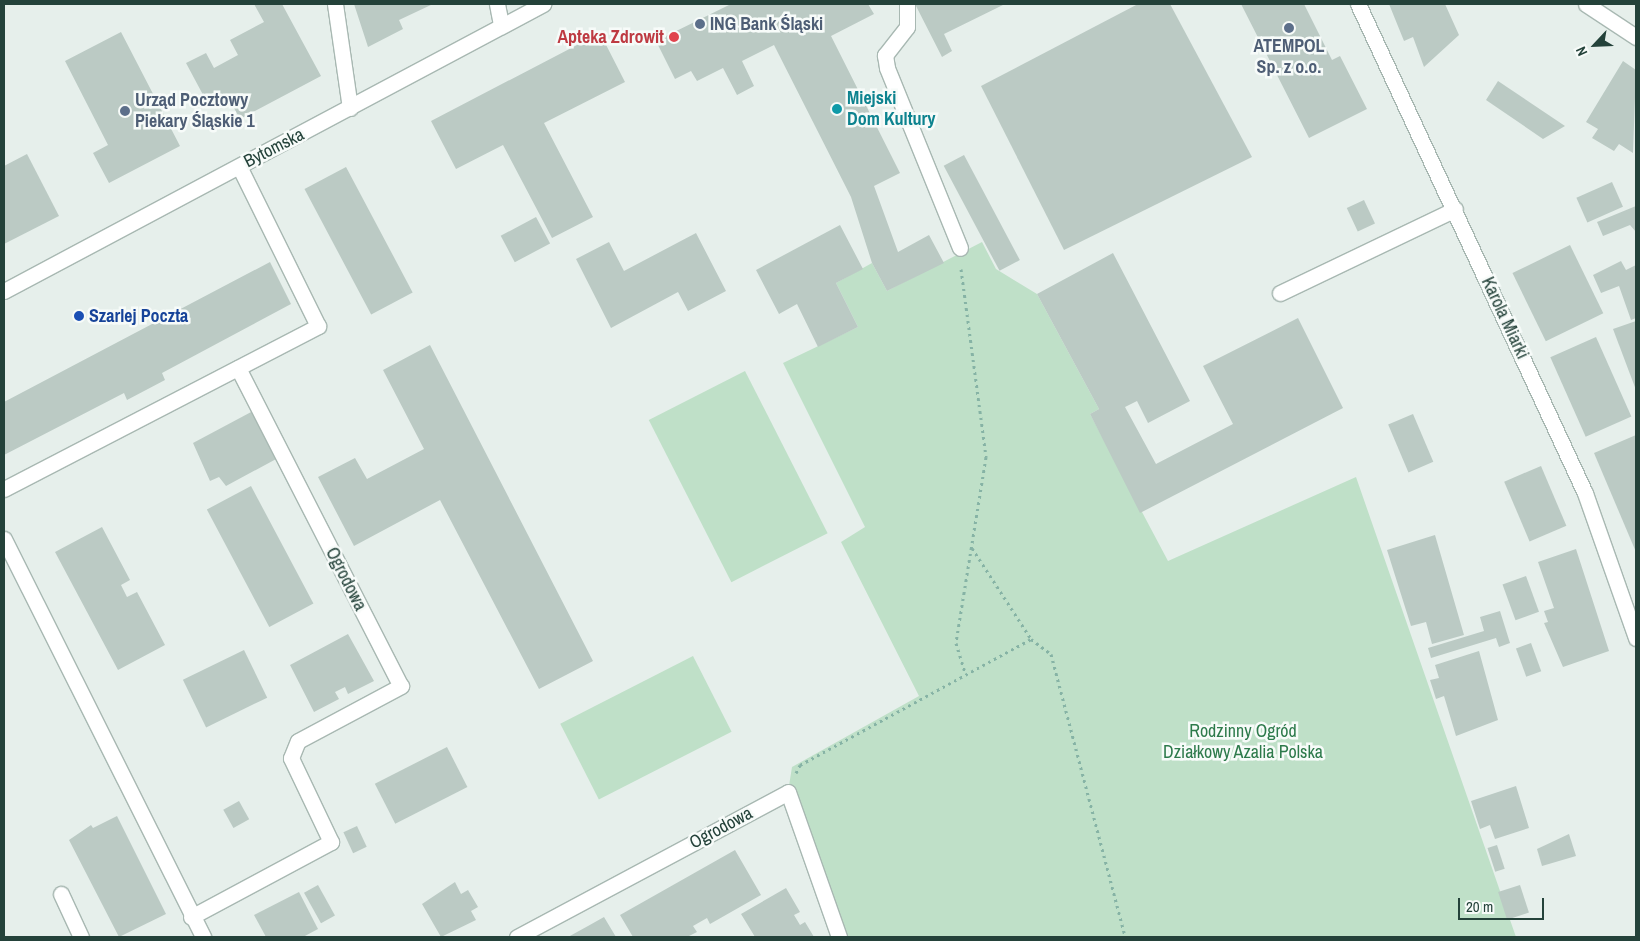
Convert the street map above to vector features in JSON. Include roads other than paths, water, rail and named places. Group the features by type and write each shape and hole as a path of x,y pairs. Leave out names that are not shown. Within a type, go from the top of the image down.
{"street":[{"path":"335,4 350,108"},
{"path":"497,4 501,26"},
{"name":"Bytomska","path":"4,291 544,4"},
{"path":"907,4 907,26 885,55 887,68 960,248"},
{"name":"Karola Miarki","path":"1358,4 1456,209 1585,493 1636,638"},
{"path":"1586,4 1636,37"},
{"path":"4,489 318,326 238,166"},
{"path":"1280,293 1345,266 1456,209"},
{"name":"Ogrodowa","path":"191,917 331,842 291,758 298,741 401,686 238,368"},
{"path":"4,539 201,937"},
{"name":"Ogrodowa","path":"517,937 788,792 839,937"},
{"path":"61,894 81,937"}],"place":[{"name":"ING Bank Śląski","path":"700,24"},
{"name":"ATEMPOL Sp. z o.o.","path":"1289,28"},
{"name":"Apteka Zdrowit","path":"674,37"},
{"name":"Miejski Dom Kultury","path":"837,109"},
{"name":"Urząd Pocztowy Piekary Śląskie 1","path":"125,111"},
{"name":"Szarlej Poczta","path":"79,316"}],"park label":[{"name":"Rodzinny Ogród Działkowy Azalia Polska","path":"1243,742"}]}
